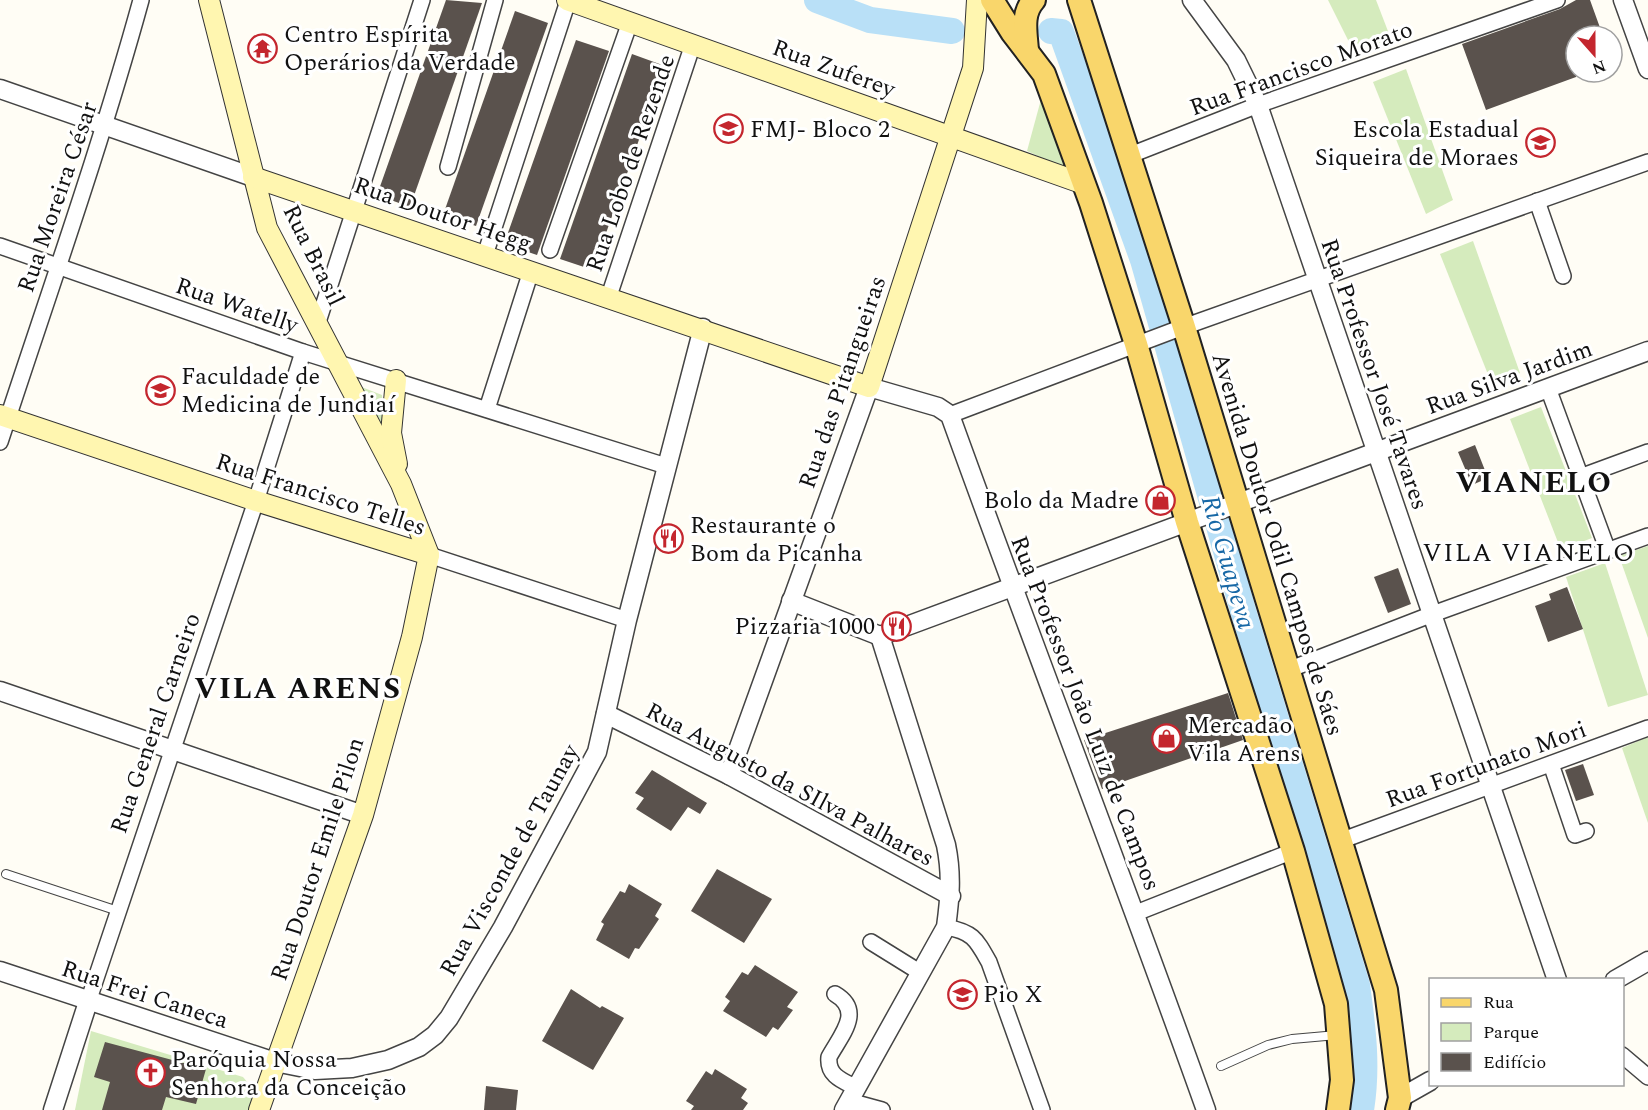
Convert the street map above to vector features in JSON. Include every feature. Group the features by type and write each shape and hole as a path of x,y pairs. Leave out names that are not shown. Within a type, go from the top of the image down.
{"main road":[{"name":"Rua Brasil","path":"209,0 267,228 401,484"},
{"name":"Rua Zuferey","path":"568,0 1084,184"},
{"name":"Rua das Pitangueiras","path":"869,387 973,68 977,0"},
{"path":"992,0 1012,32 1044,74 1141,342 1196,518 1336,1004 1342,1080 1338,1110"},
{"path":"1027,51 1025,24 1027,8 1034,0"},
{"name":"Avenida Doutor Odil Campos de Sáes","path":"1079,0 1128,156 1231,504 1288,670 1386,990 1398,1104"},
{"name":"Rua Doutor Hegg","path":"253,177 703,328 869,387"},
{"path":"396,380 391,434 401,484 429,555"},
{"name":"Rua Francisco Telles","path":"4,417 256,501 429,555"},
{"name":"Rua Doutor Emile Pilon","path":"259,1110 274,1062 363,815 412,637 429,555"}],"street":[{"name":"Rua Moreira César","path":"0,442 4,417 106,126 141,0"},
{"path":"318,322 422,0"},
{"path":"448,167 495,0"},
{"path":"485,255 568,0"},
{"name":"Rua Professor José Tavares","path":"1192,0 1236,60 1258,105 1377,450 1430,615 1556,978"},
{"name":"Rua Francisco Morato","path":"1128,156 1258,105 1557,0"},
{"path":"1623,0 1648,69"},
{"path":"549,249 630,22"},
{"name":"Rua Lobo de Rezende","path":"609,296 693,44"},
{"name":"Rua Doutor Hegg","path":"0,89 253,177"},
{"path":"869,387 938,407 950,415 1179,328 1648,162"},
{"path":"1537,201 1563,276"},
{"name":"Rua Watelly","path":"0,246 303,352 666,466"},
{"path":"487,409 531,271"},
{"name":"Rua Visconde de Taunay","path":"274,1062 315,1070 352,1068 388,1060 419,1047 435,1035 449,1018 503,927 597,752 627,620 703,328"},
{"name":"Rua Silva Jardim","path":"880,636 1012,589 1231,504 1648,351"},
{"name":"Rua General Carneiro","path":"53,1110 256,501 303,352"},
{"name":"Rua das Pitangueiras","path":"729,775 869,387"},
{"path":"1548,388 1608,551"},
{"name":"Rua Professor João Luiz de Campos","path":"950,415 1012,589 1136,913 1206,1110"},
{"path":"1580,477 1648,452"},
{"path":"1288,670 1430,615 1648,536"},
{"name":"Rua Francisco Telles","path":"429,555 627,620"},
{"path":"791,601 880,636 946,845 952,874 946,927 850,1100"},
{"path":"0,691 171,752 363,815"},
{"name":"Rua Augusto da SIlva Palhares","path":"606,714 729,775 951,896"},
{"name":"Rua Fortunato Mori","path":"1340,841 1648,728"},
{"path":"1551,764 1575,835 1586,831"},
{"path":"1136,913 1293,851"},
{"path":"946,927 965,931 977,940 989,962 1042,1110"},
{"path":"871,942 921,973"},
{"path":"1618,978 1648,961"},
{"name":"Rua Frei Caneca","path":"0,971 274,1062"},
{"path":"835,994 846,1001 851,1009 828,1064 850,1100 882,1110"},
{"path":"1624,1056 1648,1077"},
{"path":"1398,1104 1429,1082"}],"lane":[{"path":"6,874 118,911"},
{"path":"1221,1066 1269,1045 1292,1039 1339,1035"}],"green space":[{"path":"1328,0 1376,0 1391,39 1354,52"},
{"path":"1406,69 1453,200 1426,214 1373,82"},
{"path":"1043,92 1067,162 1065,165 1060,166 1027,151"},
{"path":"1473,241 1520,373 1493,387 1440,254"},
{"path":"354,384 382,395 386,443"},
{"path":"1541,407 1592,538 1561,550 1510,419"},
{"path":"1648,546 1648,638 1619,556"},
{"path":"1605,563 1648,695 1608,707 1566,577"},
{"path":"1648,737 1648,823 1622,748"},
{"path":"91,1031 243,1077 253,1089 250,1110 75,1110"}],"building":[{"path":"446,0 482,3 410,207 377,195"},
{"path":"1576,0 1590,0 1599,24 1564,24 1564,81 1486,110 1462,44 1560,9"},
{"path":"515,11 548,23 476,226 443,215"},
{"path":"576,40 609,51 537,255 504,244"},
{"path":"632,54 665,66 593,270 560,259"},
{"path":"1475,445 1488,478 1472,485 1458,452"},
{"path":"1398,568 1411,604 1388,613 1374,577"},
{"path":"1567,587 1583,629 1548,642 1535,606 1551,600 1549,594"},
{"name":"Mercadão Vila Arens","path":"1228,693 1243,740 1102,789 1084,740"},
{"path":"1583,764 1594,795 1576,801 1565,770"},
{"path":"652,770 707,803 700,814 688,807 671,831 636,809 644,798 635,793"},
{"path":"717,869 772,899 744,943 691,911"},
{"path":"629,884 662,904 655,916 659,919 639,949 635,948 629,959 596,940 604,924 601,922 620,891 625,893"},
{"path":"755,965 798,992 787,1007 793,1010 778,1030 773,1027 766,1037 723,1011 730,1001 725,997 742,972 748,975"},
{"path":"571,989 600,1008 602,1006 624,1018 593,1070 542,1041"},
{"name":"Paróquia Nossa Senhora da Conceição","path":"105,1042 206,1069 196,1104 166,1097 162,1110 102,1110 110,1082 94,1077"},
{"path":"715,1069 747,1089 741,1098 748,1103 743,1110 691,1110 694,1106 686,1101 706,1071 712,1075"},
{"path":"486,1086 518,1090 516,1110 484,1110"}],"waterway":[{"name":"Rio Guapeva","path":"817,0 870,20 952,31"},
{"name":"Rio Guapeva","path":"1051,31 1061,32 1143,260 1244,614 1357,985 1364,1063 1361,1110"}],"place":[{"name":"Centro Espírita Operários da Verdade","path":"263,48"},
{"name":"FMJ- Bloco 2","path":"729,129"},
{"name":"Escola Estadual Siqueira de Moraes","path":"1540,143"},
{"name":"Faculdade de Medicina de Jundiaí","path":"160,390"},
{"name":"Bolo da Madre","path":"1160,500"},
{"name":"Restaurante o Bom da Picanha","path":"669,539"},
{"name":"Pizzaria 1000","path":"896,626"},
{"name":"Mercadão Vila Arens","path":"1166,739"},
{"name":"Pio X","path":"962,994"},
{"name":"Paróquia Nossa Senhora da Conceição","path":"150,1073"}],"district":[{"name":"VIANELO","path":"1534,482"},
{"name":"VILA VIANELO","path":"1529,552"},
{"name":"VILA ARENS","path":"298,688"}]}
